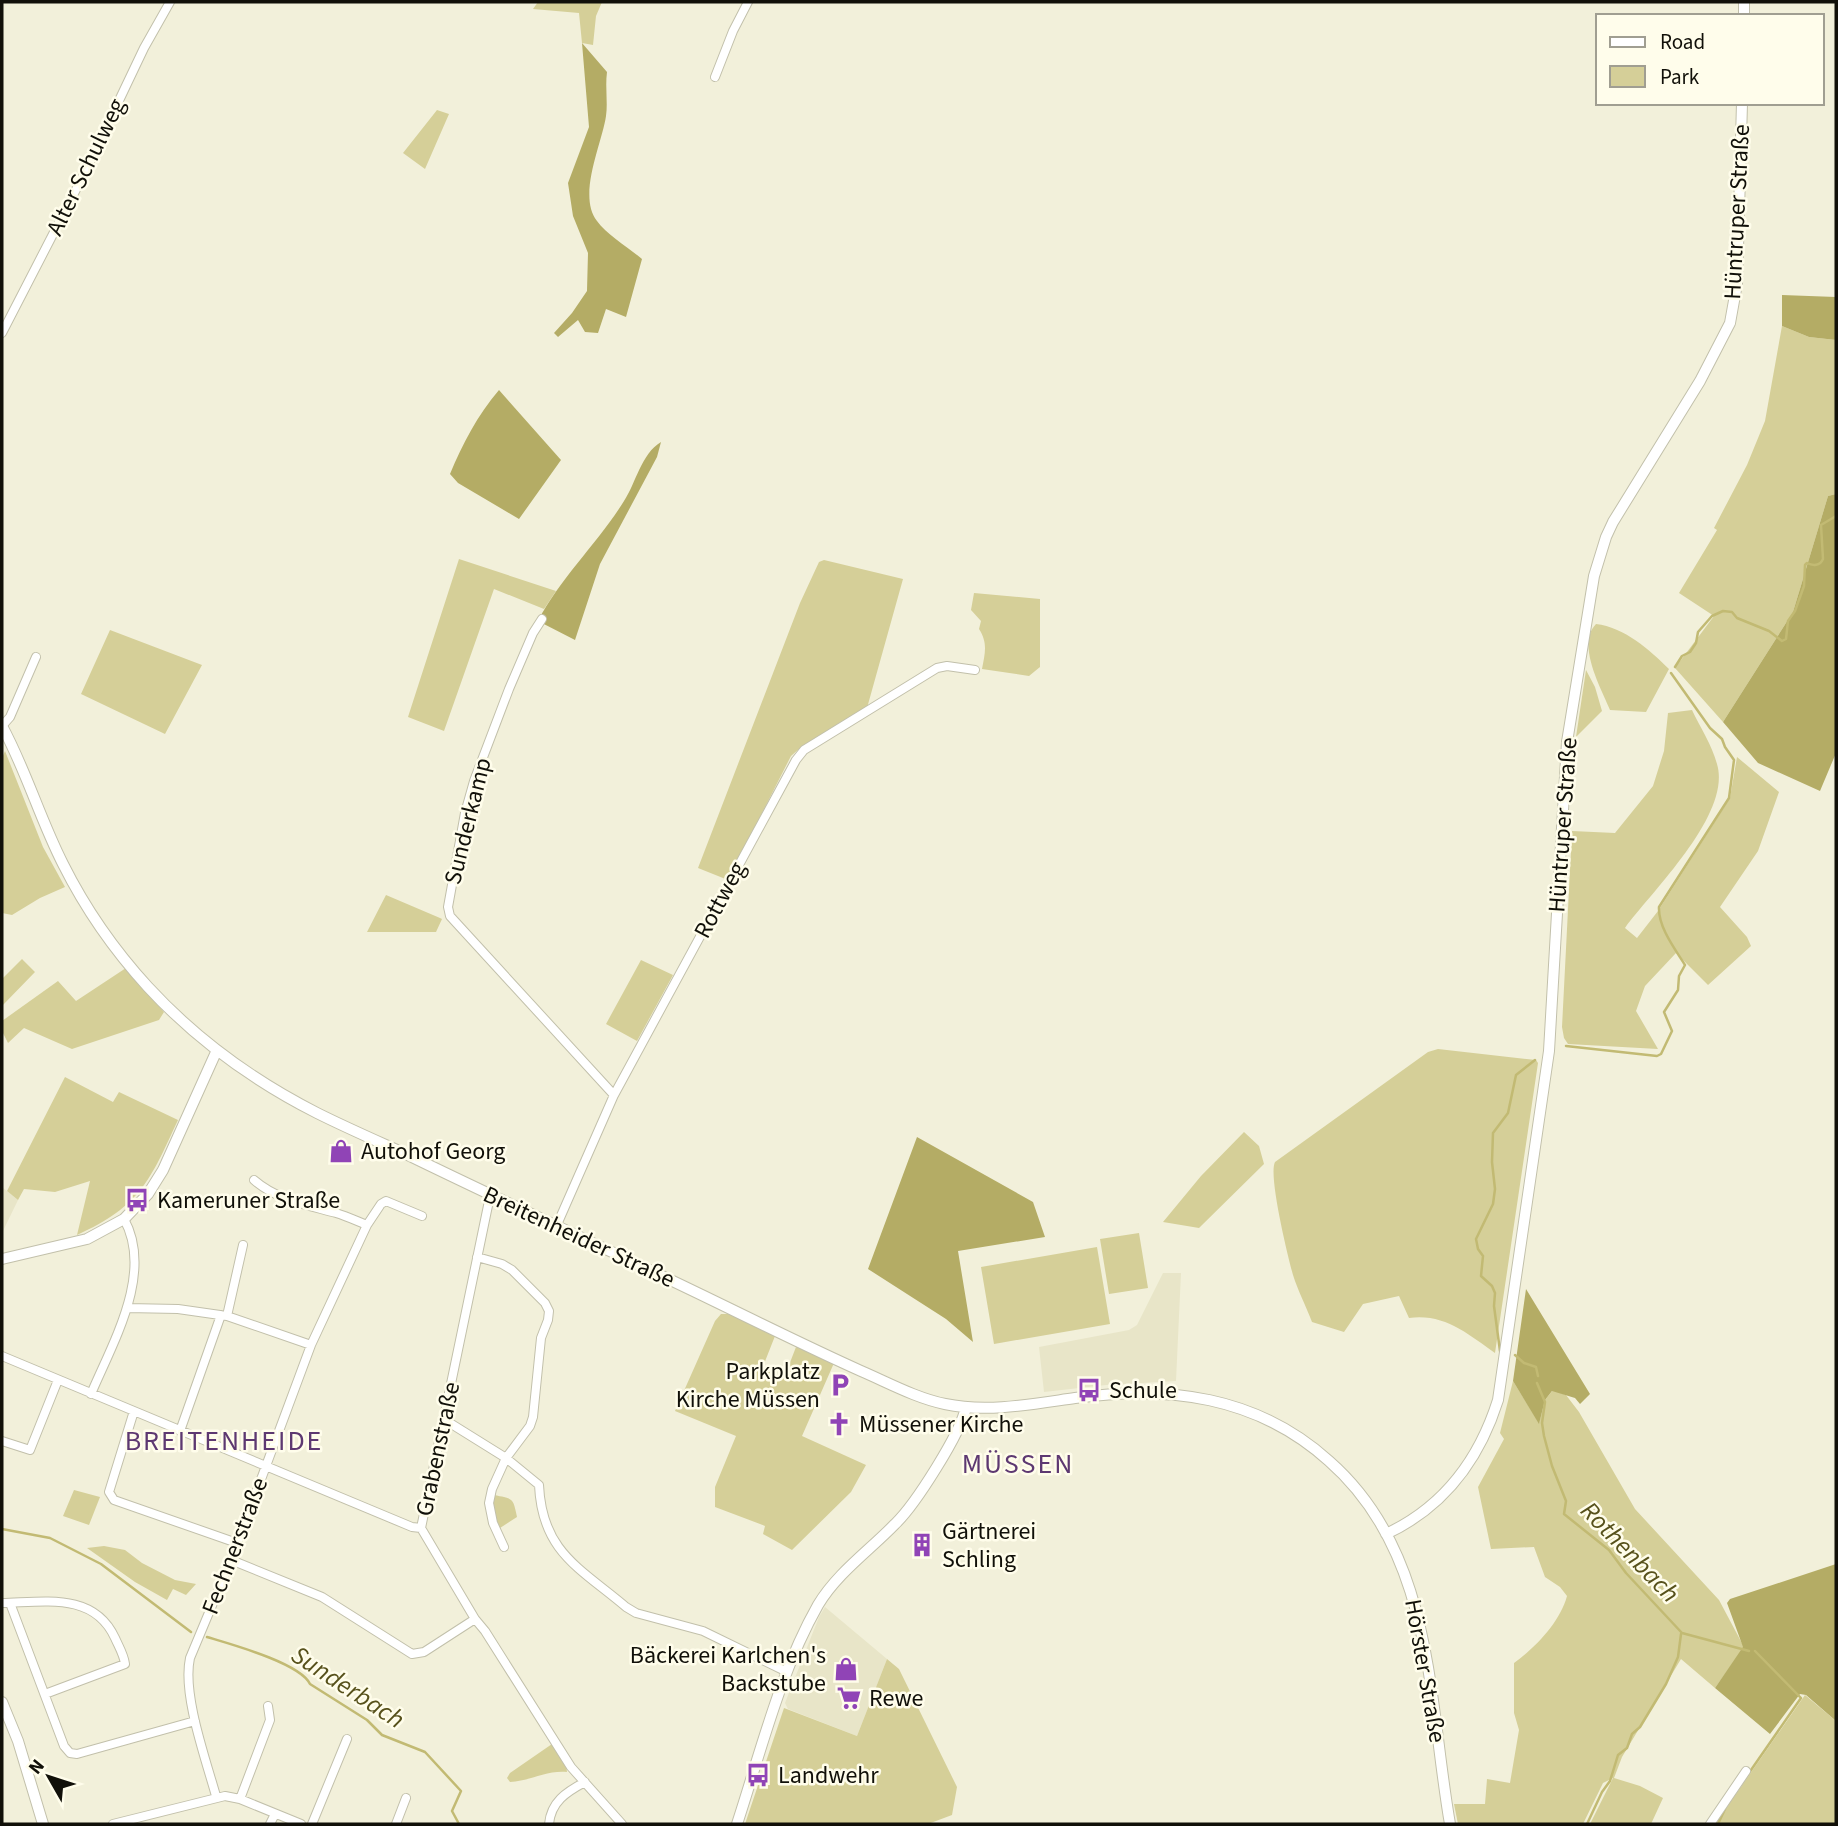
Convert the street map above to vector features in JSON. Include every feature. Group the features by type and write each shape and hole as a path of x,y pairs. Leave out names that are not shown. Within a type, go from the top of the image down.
{"street":[{"name":"Alter Schulweg","path":"2,333 84,174 144,48 170,2"},
{"path":"715,77 748,2"},
{"name":"Hüntruper Straße","path":"1386,1534 1421,1515 1457,1481 1478,1450 1498,1400 1549,1051 1564,774 1573,699 1594,576 1606,537 1614,522 1700,381 1730,323 1737,284 1742,105"},
{"name":"Sunderkamp","path":"542,619 533,633 509,689 474,781 465,810 448,907 450,916 614,1096"},
{"name":"Breitenheider Straße","path":"36,657 10,717 2,726 63,864 97,922 148,987 217,1050 251,1075 315,1112 490,1196 902,1389 942,1403 966,1406"},
{"name":"Rottweg","path":"556,1227 614,1096 796,760 804,750 937,668 947,666 975,670"},
{"path":"2,1259 87,1239 124,1219 148,1194 163,1170 217,1050"},
{"path":"254,1180 263,1188 293,1202 339,1214 367,1226"},
{"name":"Grabenstraße","path":"490,1196 421,1528 475,1619 565,1759 622,1824"},
{"name":"Fechnerstraße","path":"216,1796 195,1721 187,1669 190,1658 231,1560 312,1345 367,1226 381,1204 386,1201 422,1216"},
{"path":"91,1394 131,1296 135,1244 124,1219"},
{"path":"180,1431 224,1315 243,1245"},
{"path":"477,1257 502,1264 512,1270 545,1303 549,1311 541,1338 533,1417 530,1426 506,1458 492,1489 489,1503 493,1523 504,1547"},
{"path":"127,1308 178,1309 224,1315 312,1345"},
{"path":"2,1356 412,1527 421,1528"},
{"path":"2,1441 30,1450 58,1380"},
{"name":"Hörster Straße","path":"966,1406 1006,1407 1130,1392 1182,1394 1230,1404 1274,1423 1329,1460 1362,1496 1386,1534 1413,1597 1426,1652 1450,1824"},
{"path":"737,1824 787,1672 820,1603 844,1573 909,1508 962,1420 966,1406"},
{"path":"134,1411 110,1496 114,1500 237,1543"},
{"path":"444,1420 506,1458 539,1485 543,1520 557,1548 626,1607 636,1613 703,1631 787,1672"},
{"path":"231,1560 322,1597 412,1654 424,1653 475,1619"},
{"path":"45,1694 122,1667 125,1661 107,1623 89,1608 74,1603 6,1603 67,1751 74,1754 195,1721"},
{"path":"2,1702 18,1741 43,1824"},
{"path":"240,1799 270,1720 268,1706"},
{"path":"313,1824 347,1739"},
{"path":"1710,1824 1746,1771"},
{"path":"549,1824 550,1812 558,1801 585,1782"},
{"path":"113,1824 135,1822 216,1796 240,1799 301,1824"},
{"path":"396,1824 406,1797"},
{"path":"270,1824 275,1814"}],"shaded area":[{"path":"582,43 607,72 606,116 590,184 591,210 606,231 642,259 626,317 606,309 598,333 585,332 578,320 558,337 554,333 587,291 588,253 573,216 568,183 589,127"},
{"path":"1782,295 1836,297 1836,340 1809,337 1782,326"},
{"path":"499,390 561,460 519,519 458,483 450,474 471,430"},
{"path":"661,442 657,457 600,564 575,640 538,621 557,590 624,501 648,454"},
{"path":"1836,494 1836,753 1820,791 1758,763 1723,722 1793,612 1828,496"},
{"path":"917,1137 1033,1202 1045,1237 958,1251 973,1342 946,1319 868,1269"},
{"path":"2,1187 18,1200 2,1233"},
{"path":"1163,1273 1181,1273 1176,1381 1044,1392 1039,1347 1129,1330 1137,1325"},
{"path":"1526,1289 1590,1394 1580,1404 1575,1398 1552,1391 1545,1400 1539,1424 1513,1381"},
{"path":"1836,1564 1836,1721 1806,1695 1800,1694 1770,1734 1715,1688 1743,1647 1727,1603 1730,1599"},
{"path":"825,1607 887,1659 857,1736 788,1709 785,1703"}],"green space":[{"path":"538,2 602,2 596,16 593,45 582,43 579,13 533,9"},
{"path":"437,110 449,114 425,169 403,153"},
{"path":"1782,326 1809,337 1836,340 1836,494 1828,496 1793,612 1723,722 1675,668 1714,616 1679,593 1717,530 1714,528 1747,465 1765,421"},
{"path":"459,559 556,591 544,609 494,589 444,731 408,717"},
{"path":"824,560 903,579 867,708 791,756 728,880 698,868 800,603 819,562"},
{"path":"974,593 1040,599 1040,667 1029,676 982,669 985,644 979,629 981,621 971,610"},
{"path":"1596,624 1626,635 1645,647 1669,669 1646,712 1610,710 1589,654 1590,633"},
{"path":"110,630 202,665 165,734 81,694"},
{"path":"1586,670 1595,687 1602,711 1576,737"},
{"path":"1692,710 1717,764 1719,784 1713,805 1687,850 1625,928 1637,938 1658,911 1730,798 1737,757 1779,792 1758,851 1720,907 1747,937 1751,946 1708,985 1676,953 1645,986 1636,1011 1658,1049 1568,1044 1562,1027 1572,831 1615,833 1653,786 1664,751 1668,713"},
{"path":"5,751 43,847 65,887 12,915 2,913 2,758"},
{"path":"386,895 442,919 436,932 367,932"},
{"path":"22,959 35,972 2,1006 2,979"},
{"path":"641,960 673,975 637,1041 606,1024"},
{"path":"126,968 164,1012 159,1020 72,1049 24,1028 8,1043 2,1031 2,1021 58,981 76,1001"},
{"path":"1438,1049 1536,1060 1538,1063 1495,1353 1455,1326 1422,1317 1409,1318 1399,1296 1363,1304 1344,1332 1312,1322 1293,1275 1280,1217 1274,1183 1275,1162 1428,1052"},
{"path":"65,1077 113,1102 119,1092 178,1120 151,1175 130,1202 99,1224 77,1235 90,1181 55,1192 24,1189 18,1200 7,1191"},
{"path":"1244,1132 1259,1146 1264,1164 1199,1228 1163,1222 1201,1176"},
{"path":"1139,1233 1148,1288 1109,1294 1100,1239"},
{"path":"1097,1247 1110,1324 994,1344 981,1267"},
{"path":"721,1314 729,1314 775,1336 762,1369 784,1378 796,1347 834,1363 802,1436 866,1465 851,1492 792,1550 763,1534 765,1526 715,1507 715,1487 736,1436 675,1411 715,1321"},
{"path":"1513,1381 1539,1423 1545,1400 1553,1390 1566,1395 1579,1412 1635,1509 1719,1600 1744,1647 1715,1688 1681,1659 1622,1757 1614,1778 1640,1786 1663,1798 1651,1824 1590,1824 1613,1778 1603,1783 1583,1824 1458,1824 1454,1804 1485,1804 1487,1779 1510,1783 1519,1730 1514,1713 1514,1663 1546,1633 1559,1615 1567,1596 1560,1587 1545,1577 1534,1547 1491,1549 1478,1487 1504,1439 1500,1433"},
{"path":"74,1490 100,1497 89,1525 63,1516"},
{"path":"494,1495 511,1500 517,1517 500,1528 494,1518"},
{"path":"104,1546 125,1550 142,1563 175,1580 196,1584 186,1595 173,1589 167,1600 135,1582 87,1548"},
{"path":"887,1659 899,1669 957,1787 952,1815 928,1824 745,1824 784,1708 857,1736"},
{"path":"1805,1695 1836,1721 1836,1824 1715,1824"},
{"path":"552,1744 566,1765 567,1772 510,1782 507,1778 510,1773"}],"waterway":[{"name":"Rothenbach","path":"1675,667 1696,643 1698,632 1712,616 1723,611 1732,612 1737,618 1769,631 1782,641 1786,639 1788,621 1795,611 1804,586 1805,565 1818,564 1823,559 1821,525 1836,516"},
{"name":"Rothenbach","path":"1566,1046 1657,1056 1661,1054 1672,1031 1664,1012 1678,990 1679,976 1685,965 1664,930 1659,907 1729,798 1734,760 1722,739 1710,728 1671,673"},
{"name":"Rothenbach","path":"1500,1351 1494,1306 1495,1293 1492,1286 1481,1276 1483,1256 1476,1239 1493,1204 1493,1133 1508,1113 1516,1075 1535,1060"},
{"name":"Rothenbach","path":"1515,1355 1524,1363 1536,1367 1538,1376"},
{"name":"Rothenbach","path":"1537,1383 1545,1402 1542,1423 1544,1436 1566,1501 1564,1514 1609,1550 1626,1573 1682,1633 1749,1651"},
{"name":"Sunderbach","path":"2,1529 50,1538 101,1564 191,1632"},
{"path":"1587,1824 1610,1781 1618,1755 1627,1748 1632,1734 1640,1727 1666,1684 1678,1657 1681,1634"},
{"name":"Sunderbach","path":"207,1637 247,1649 293,1669 310,1684 367,1720 382,1735 425,1752 461,1791 452,1811 459,1824"},
{"name":"Rothenbach","path":"1742,1783 1801,1698 1755,1651"},
{"name":"Rothenbach","path":"1718,1824 1725,1809"}],"place":[{"name":"Autohof Georg","path":"341,1151"},
{"name":"Kameruner Straße","path":"137,1200"},
{"name":"Parkplatz Kirche Müssen","path":"840,1385"},
{"name":"Schule","path":"1089,1390"},
{"name":"Müssener Kirche","path":"839,1424"},
{"name":"Gärtnerei Schling","path":"922,1545"},
{"name":"Bäckerei Karlchen's Backstube","path":"846,1669"},
{"name":"Rewe","path":"849,1698"},
{"name":"Landwehr","path":"758,1775"}],"district":[{"name":"BREITENHEIDE","path":"224,1441"},
{"name":"MÜSSEN","path":"1018,1464"}]}
